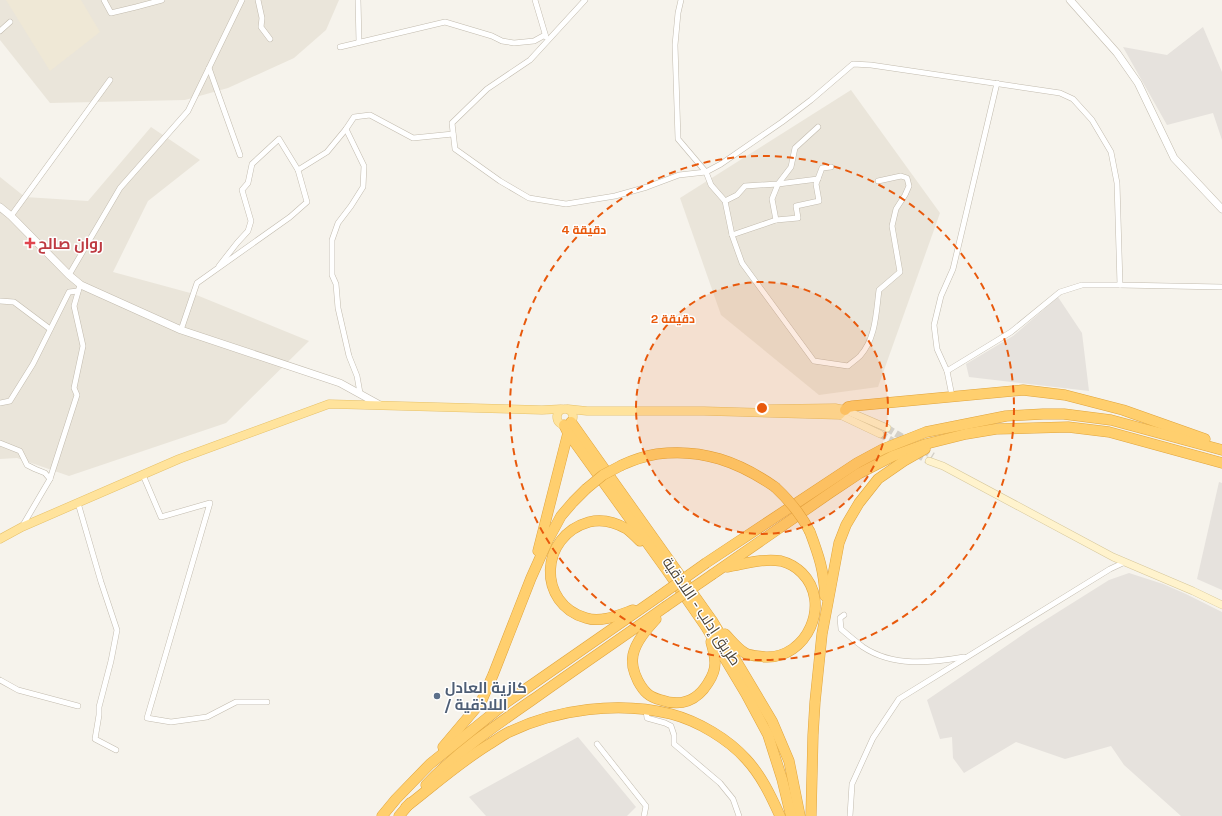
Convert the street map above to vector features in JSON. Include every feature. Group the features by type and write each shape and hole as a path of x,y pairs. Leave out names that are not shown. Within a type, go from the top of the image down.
{"highway":[{"path":"842,413 848,407 853,406 1023,390 1065,395 1123,410 1222,446"},
{"path":"430,764 507,702 706,563 828,481 856,463 883,449 926,432 953,426 1006,416 1064,414 1111,420 1222,450"},
{"path":"531,578 566,423"},
{"name":"طريق إدلب - اللاذقية","path":"566,423 666,569 709,624 768,735 782,779 791,816"},
{"name":"طريق إدلب - اللاذقية","path":"566,423 709,624 772,720 789,761 800,816"},
{"path":"399,816 437,774 467,747 516,711 830,493 860,473 893,456 926,444 966,434 996,429 1068,427 1109,432 1222,463"},
{"path":"822,634 839,543 846,525 859,503 878,479 904,461 940,441"},
{"path":"382,816 396,799 430,764 481,702 531,578 548,540 561,516 586,489 603,475 636,459 656,454 679,452 720,458 757,475 775,487 796,508 810,532 820,561 824,579 825,596 813,728 811,816"},
{"path":"658,597 644,606 621,614 604,619 587,619 572,612 561,602 553,589 550,574 551,560 556,546 565,534 579,525 601,521 612,522 627,529 666,569"},
{"path":"709,624 746,653 771,657 783,654 795,648 803,640 811,628 815,616 813,589 806,577 797,568 783,562 769,560 752,562 717,572"},
{"path":"665,607 638,642 633,655 633,668 636,677 642,689 652,698 676,704 689,701 698,696 704,690 712,677 715,664 709,624"},
{"path":"406,807 474,754 508,732 536,721 558,715 583,710 607,708 646,710 672,714 711,731 729,743 747,759 760,777 780,816"}],"main road":[{"path":"0,539 179,458 329,404 542,410 564,409 587,411 755,412 769,408 835,408 880,434"},
{"path":"564,409 572,413 566,423"},
{"path":"564,409 558,413 566,423"},
{"path":"542,410 566,423"},
{"path":"566,423 587,411"},
{"path":"842,413 887,428"},
{"path":"931,458 943,466 1113,557 1222,605"}],"street":[{"path":"104,0 111,13 162,0"},
{"path":"69,275 120,188 188,111 242,0"},
{"path":"258,0 262,18 261,27 270,39"},
{"path":"358,0 359,42"},
{"path":"535,0 547,42"},
{"path":"585,0 530,60 487,89 452,123 455,149 500,181 529,198 566,204 615,196 647,187 679,175 706,172 782,122 811,100 853,64 872,64 1060,93 1073,100 1092,120 1111,152 1117,183 1120,285"},
{"path":"681,0 678,13 675,45 678,139 706,172 711,185 725,201 732,235 742,263 814,361 848,366 860,356 875,327 879,290 900,272 892,226 896,209 909,186 907,178 901,176 878,181"},
{"path":"1070,0 1117,53 1138,83 1174,158 1222,209"},
{"path":"0,31 10,22"},
{"path":"340,47 445,22 492,36 502,41 514,43 534,41 545,35"},
{"path":"209,68 240,155"},
{"path":"10,216 110,80"},
{"path":"952,396 947,371 937,349 934,325 941,296 952,269 997,83"},
{"path":"298,170 327,152 354,117 370,115 413,138 453,134"},
{"path":"776,220 772,199 778,184 791,167 795,148 818,127"},
{"path":"346,128 364,166 363,187 338,223 332,240 332,275 336,284 338,308 349,356 357,376 360,394"},
{"path":"182,330 198,283 290,217 307,202 298,170 279,139 252,164 248,182 242,190 251,221 248,231 216,270"},
{"path":"732,235 776,220 798,218 796,206 819,202 816,184 822,168 831,167"},
{"path":"725,201 737,195 745,186 818,179"},
{"path":"0,207 69,275 79,288 182,330 340,383 380,405"},
{"path":"947,371 1011,332 1060,292 1082,285 1222,287"},
{"path":"0,403 10,401 33,364 69,292 79,288"},
{"path":"22,528 50,478 77,395 74,388 83,346 74,306 79,288"},
{"path":"0,301 14,302 50,329"},
{"path":"0,443 20,451 27,465 45,473 50,478"},
{"path":"142,475 161,517 210,503 147,718 170,722 207,717 236,702 267,702"},
{"path":"78,503 101,582 117,630 111,661 99,707 96,739 116,750"},
{"path":"850,816 852,784 873,738 899,699 1110,569 1125,562"},
{"path":"844,615 840,618 841,630 864,647 879,655 900,662 936,662 968,657"},
{"path":"0,680 18,690 78,706"},
{"path":"646,710 647,718 671,726 674,735 674,744 720,783 733,799 739,816"},
{"path":"597,744 646,806 644,816"}],"shaded area":[{"path":"0,0 339,0 326,30 294,58 228,88 185,100 50,103 0,40"},
{"path":"6,0 81,0 100,32 50,71"},
{"path":"1203,27 1222,72 1222,140 1213,113 1167,125 1123,47 1167,55"},
{"path":"851,90 940,213 878,387 819,395 721,315 680,198"},
{"path":"151,127 200,160 148,201 113,272 194,294 309,341 226,423 69,476 17,458 0,459 0,177 25,197 88,201"},
{"path":"1058,297 1082,333 1089,391 969,377 966,364 1013,336"},
{"path":"1219,482 1222,483 1222,590 1197,579"},
{"path":"1129,573 1163,584 1222,612 1222,816 1181,816 1124,765 1111,746 1065,759 1016,742 964,773 953,758 952,737 940,739 927,700 1031,629 1109,580"},
{"path":"578,737 636,807 627,816 486,816 469,797"}],"tunnel":[{"path":"887,428 933,456"},
{"path":"880,434 929,461"}],"place":[{"name":"روان صالح","path":"30,243"},
{"name":"كازية العادل / اللاذقية","path":"437,696"}]}
